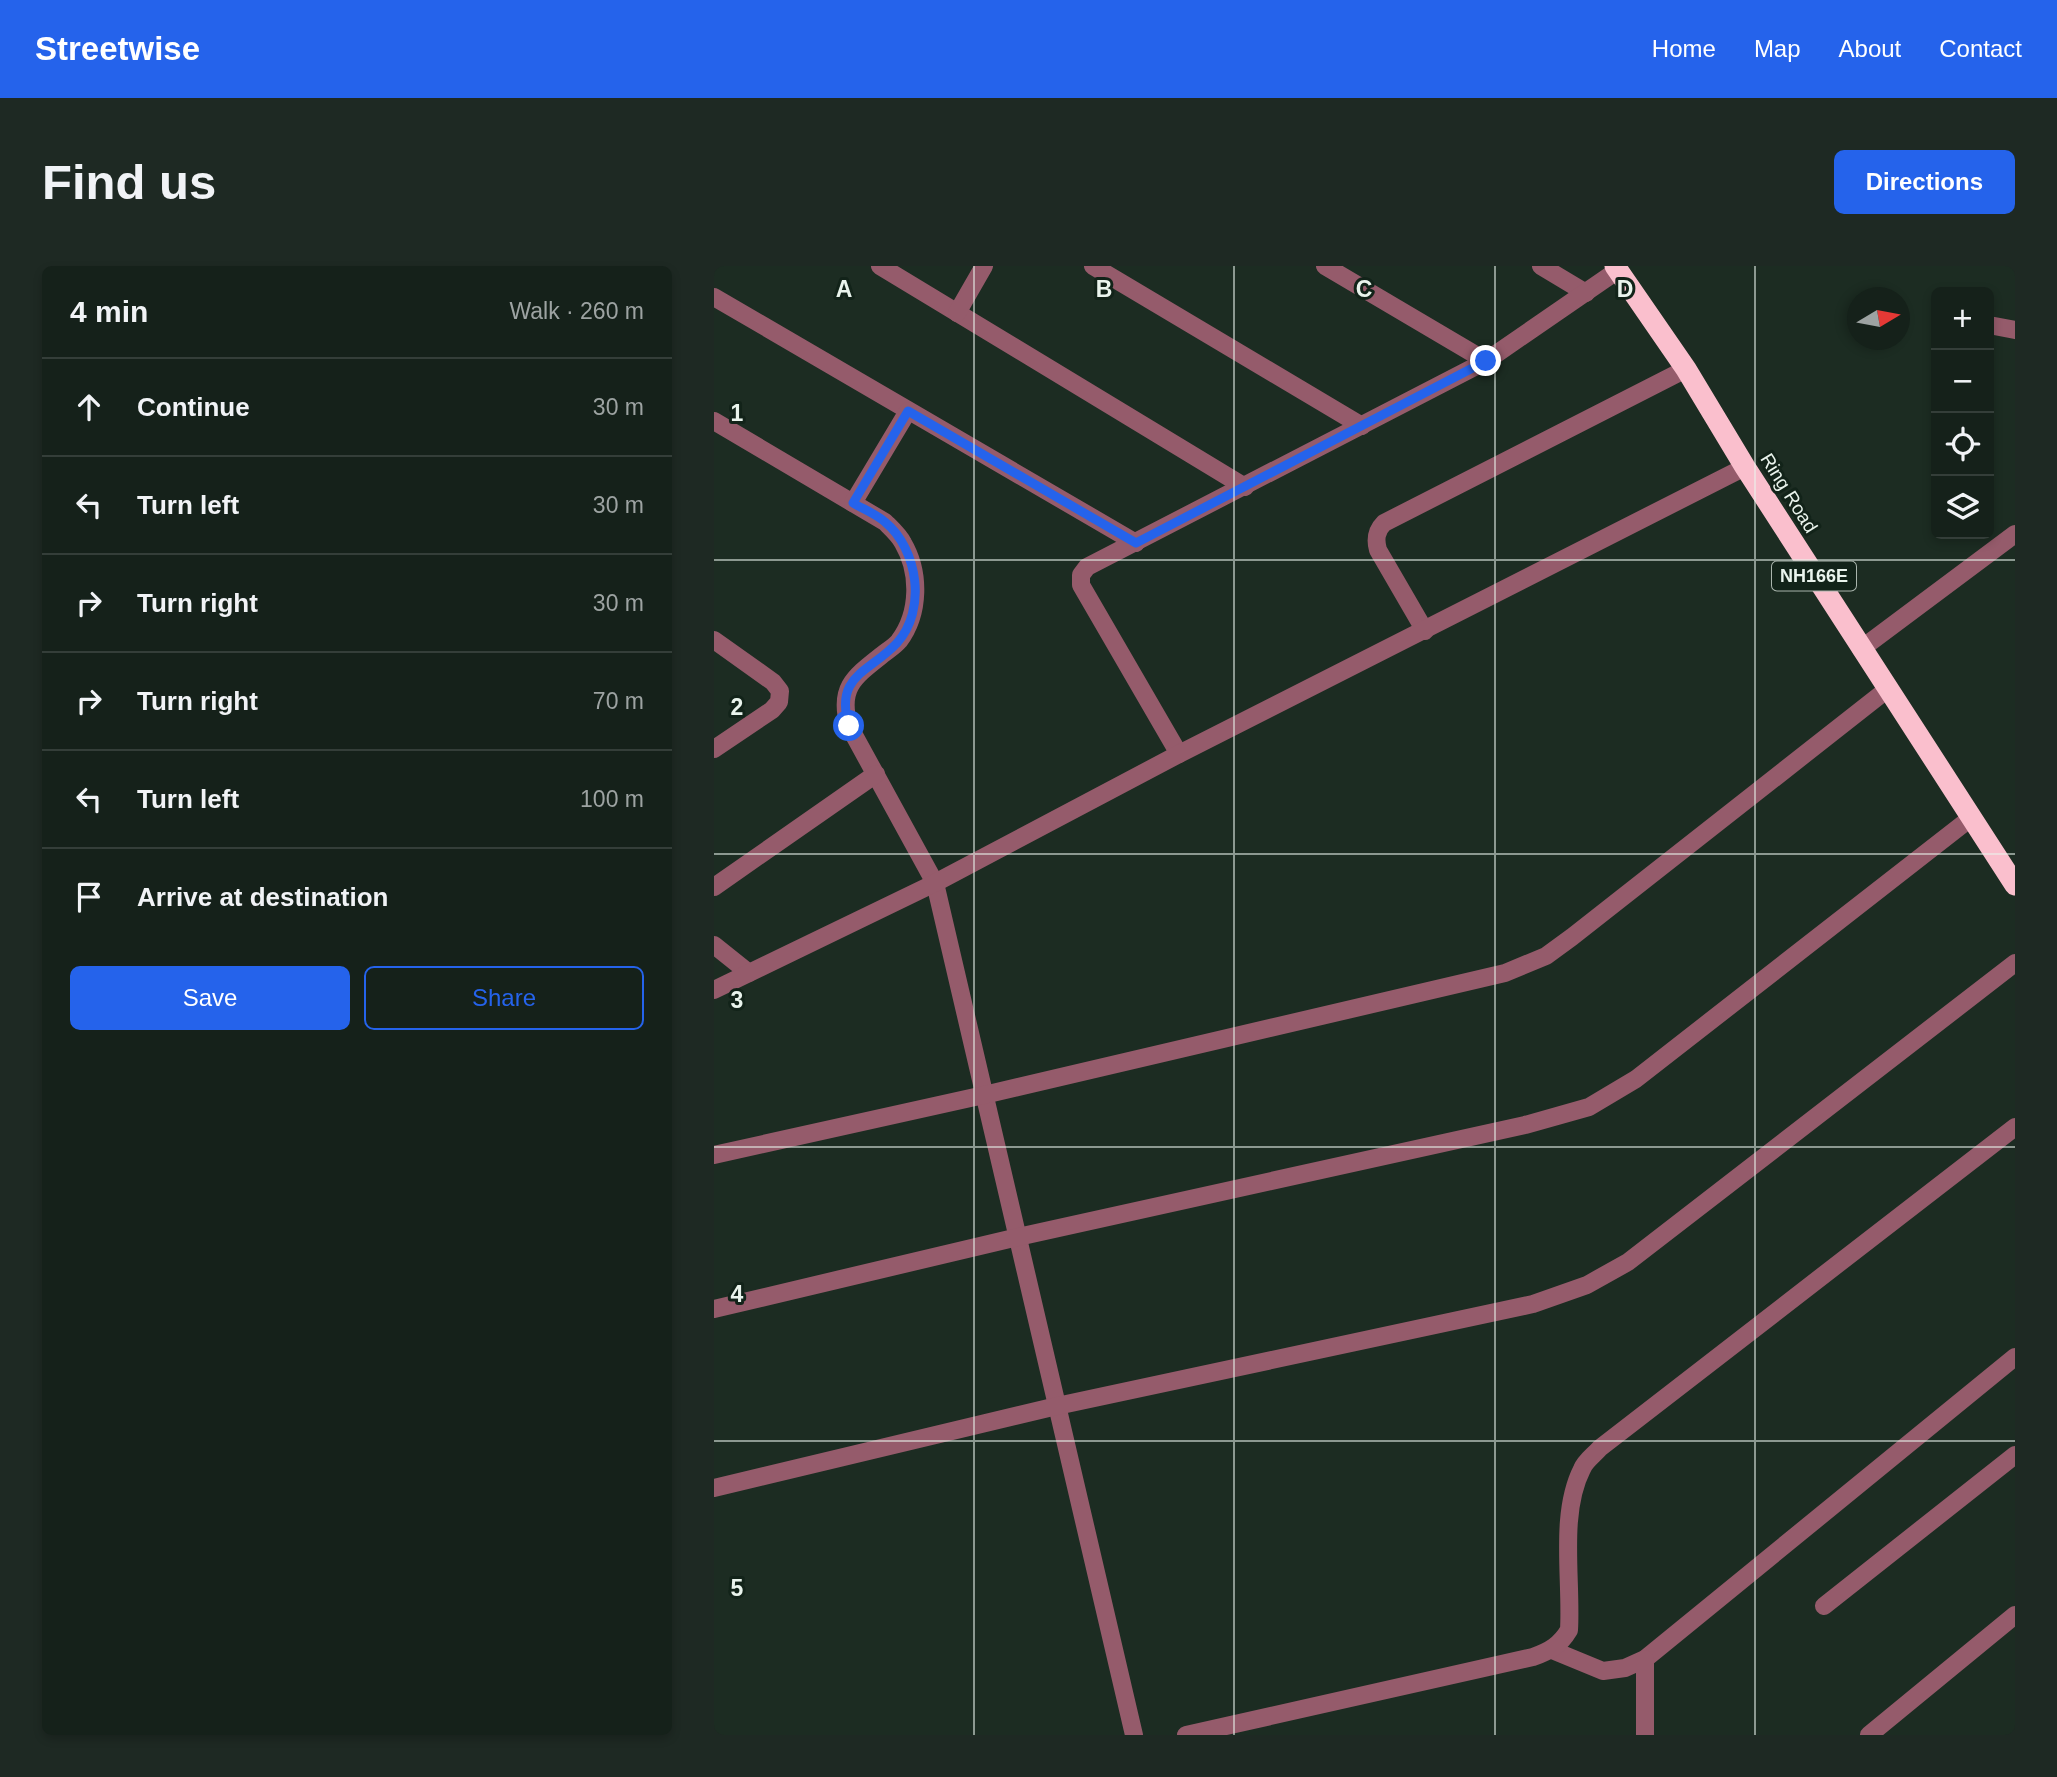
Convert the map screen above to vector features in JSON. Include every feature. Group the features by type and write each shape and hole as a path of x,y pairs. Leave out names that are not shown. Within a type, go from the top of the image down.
{"highway":[{"name":"Ring Road","path":"1616,268 1686,369 1861,649 1889,688 2015,885"}],"street":[{"path":"880,266 1245,487"},
{"path":"957,313 984,266"},
{"path":"1093,266 1363,426"},
{"path":"1325,266 1486,361"},
{"path":"1541,266 1586,293"},
{"path":"1179,754 1081,585 1081,575 1087,567 1486,361 1586,293 1616,268"},
{"path":"714,298 1136,543"},
{"path":"1994,326 2015,330"},
{"path":"1425,631 1378,550 1378,530 1384,523 1686,369"},
{"path":"853,503 908,411"},
{"path":"714,421 885,522 902,540 912,563 916,587 912,613 898,642 854,677 846,692 844,708 849,726 935,883 1134,1735"},
{"path":"714,990 935,883 1179,754 1745,467"},
{"path":"1861,649 2015,534"},
{"path":"714,640 773,682 780,691 779,702 772,710 714,749"},
{"path":"714,1155 984,1096 1505,973 1546,956 1889,688"},
{"path":"714,887 876,774"},
{"path":"714,1309 1018,1237 1525,1125 1589,1107 1636,1079 1972,817"},
{"path":"714,945 749,973"},
{"path":"714,1488 1058,1406 1533,1304 1587,1285 1628,1262 2015,962"},
{"path":"1186,1735 1533,1657 1552,1650 1569,1630 1569,1543 1573,1492 1583,1466 1600,1448 2015,1126"},
{"path":"1552,1650 1603,1671 1625,1668 1645,1659 2015,1357"},
{"path":"1824,1606 2015,1455"},
{"path":"1869,1735 2015,1615"},
{"path":"1645,1659 1645,1735"}],"route":[{"path":"849,726 844,708 846,692 854,677 898,642 912,613 916,587 912,563 902,540 885,522 853,503 908,411 1136,543 1486,361"}]}
